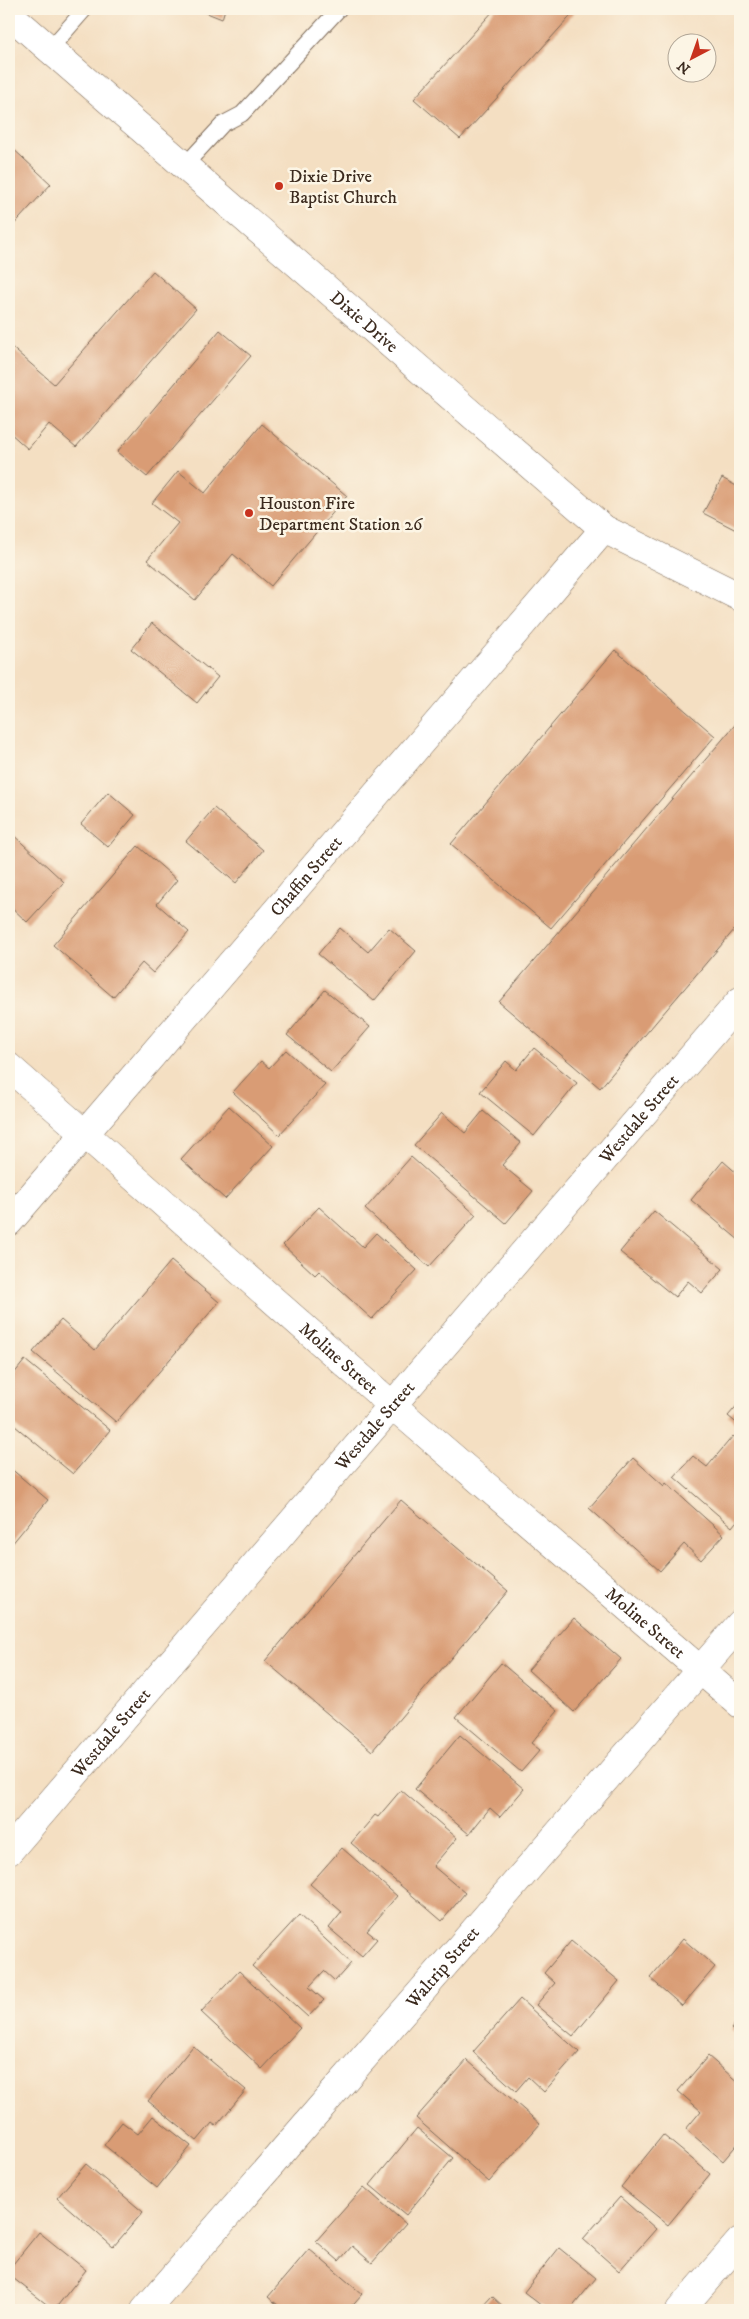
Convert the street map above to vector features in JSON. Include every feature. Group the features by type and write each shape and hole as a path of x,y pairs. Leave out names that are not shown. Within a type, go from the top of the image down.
{"street":[{"name":"Dixie Drive","path":"9,14 604,529 740,597"},
{"name":"Chaffin Street","path":"9,1222 604,529"},
{"name":"Westdale Street","path":"9,1850 740,1001"},
{"name":"Moline Street","path":"9,1067 392,1405 740,1704"},
{"name":"Waltrip Street","path":"145,2310 740,1624"},
{"path":"680,2310 740,2241"}],"lane":[{"path":"49,50 85,9"},
{"path":"185,165 223,124 242,114 339,9"}],"building":[{"path":"197,9 225,9 222,19"},
{"path":"495,9 577,9 460,139 414,99"},
{"path":"9,145 51,184 9,230"},
{"path":"153,271 196,309 76,447 49,424 28,449 9,432 9,345 54,384"},
{"path":"220,330 251,356 147,477 117,452"},
{"name":"Houston Fire Department Station 26","path":"262,424 347,496 271,586 233,554 195,600 147,560 178,523 152,503 178,471 205,493"},
{"path":"722,478 740,488 740,532 703,513"},
{"path":"152,623 218,677 197,703 131,649"},
{"path":"615,650 715,736 551,928 451,844"},
{"path":"740,719 740,923 600,1088 499,1002"},
{"path":"108,792 135,815 108,847 81,824"},
{"path":"214,808 263,850 236,883 186,841"},
{"path":"9,831 64,882 27,922 9,905"},
{"path":"138,846 177,880 157,904 189,932 153,973 142,963 113,997 53,945"},
{"path":"340,928 368,952 389,928 416,951 374,1001 318,954"},
{"path":"325,990 370,1027 331,1072 287,1035"},
{"path":"534,1048 577,1083 534,1136 480,1092 506,1061 516,1070"},
{"path":"286,1050 325,1085 279,1135 233,1092 261,1061 269,1068"},
{"path":"229,1106 273,1146 225,1199 181,1159"},
{"path":"483,1111 521,1143 502,1165 533,1191 506,1223 414,1145 442,1113 465,1133"},
{"path":"411,1157 476,1215 429,1267 365,1209"},
{"path":"723,1161 740,1176 740,1241 691,1200"},
{"path":"319,1207 363,1247 376,1233 417,1270 372,1319 319,1271 315,1275 283,1245"},
{"path":"654,1211 723,1269 702,1293 688,1281 675,1297 620,1252"},
{"path":"171,1261 219,1302 116,1422 33,1352 61,1320 95,1350"},
{"path":"25,1360 110,1430 73,1474 9,1421 9,1380"},
{"path":"740,1402 740,1426 728,1416"},
{"path":"733,1436 740,1442 740,1517 732,1527 674,1477 693,1456 707,1467"},
{"path":"633,1458 664,1486 666,1483 724,1535 701,1560 684,1544 660,1571 589,1508"},
{"path":"9,1467 48,1500 11,1545 9,1543"},
{"path":"401,1500 508,1591 372,1751 265,1661"},
{"path":"574,1618 621,1659 574,1712 528,1670"},
{"path":"501,1663 558,1711 531,1743 540,1750 521,1772 456,1717"},
{"path":"460,1735 524,1789 500,1817 490,1808 469,1834 415,1789"},
{"path":"401,1790 457,1838 433,1866 465,1893 442,1921 351,1843 375,1815 378,1817"},
{"path":"342,1848 397,1896 367,1931 377,1939 362,1956 329,1928 342,1912 310,1884"},
{"path":"299,1915 351,1963 335,1981 324,1971 309,1987 324,2000 308,2017 252,1966"},
{"path":"683,1939 715,1967 682,2006 650,1978"},
{"path":"571,1941 619,1981 573,2036 536,2005 555,1983 544,1973"},
{"path":"239,1971 300,2028 262,2069 201,2012"},
{"path":"520,1999 579,2052 544,2092 528,2077 516,2091 473,2052"},
{"path":"740,2018 740,2037 731,2029"},
{"path":"193,2046 246,2090 216,2126 212,2123 197,2141 148,2101"},
{"path":"708,2056 740,2084 740,2141 723,2161 686,2129 701,2111 678,2091"},
{"path":"467,2060 540,2124 489,2182 416,2118"},
{"path":"153,2116 191,2146 157,2188 104,2145 122,2122 138,2134"},
{"path":"417,2128 453,2158 406,2215 370,2185"},
{"path":"663,2135 710,2174 668,2225 621,2187"},
{"path":"86,2164 143,2212 113,2247 57,2198"},
{"path":"364,2187 406,2224 372,2263 352,2246 339,2261 316,2241"},
{"path":"620,2197 656,2229 619,2271 583,2239"},
{"path":"39,2232 86,2270 54,2310 9,2275 9,2269"},
{"path":"559,2248 596,2278 570,2310 547,2310 524,2292"},
{"path":"309,2249 362,2294 348,2310 284,2310 268,2297"},
{"path":"492,2296 507,2310 479,2310"}],"place":[{"name":"Dixie Drive Baptist Church","path":"279,186"},
{"name":"Houston Fire Department Station 26","path":"249,513"}]}
